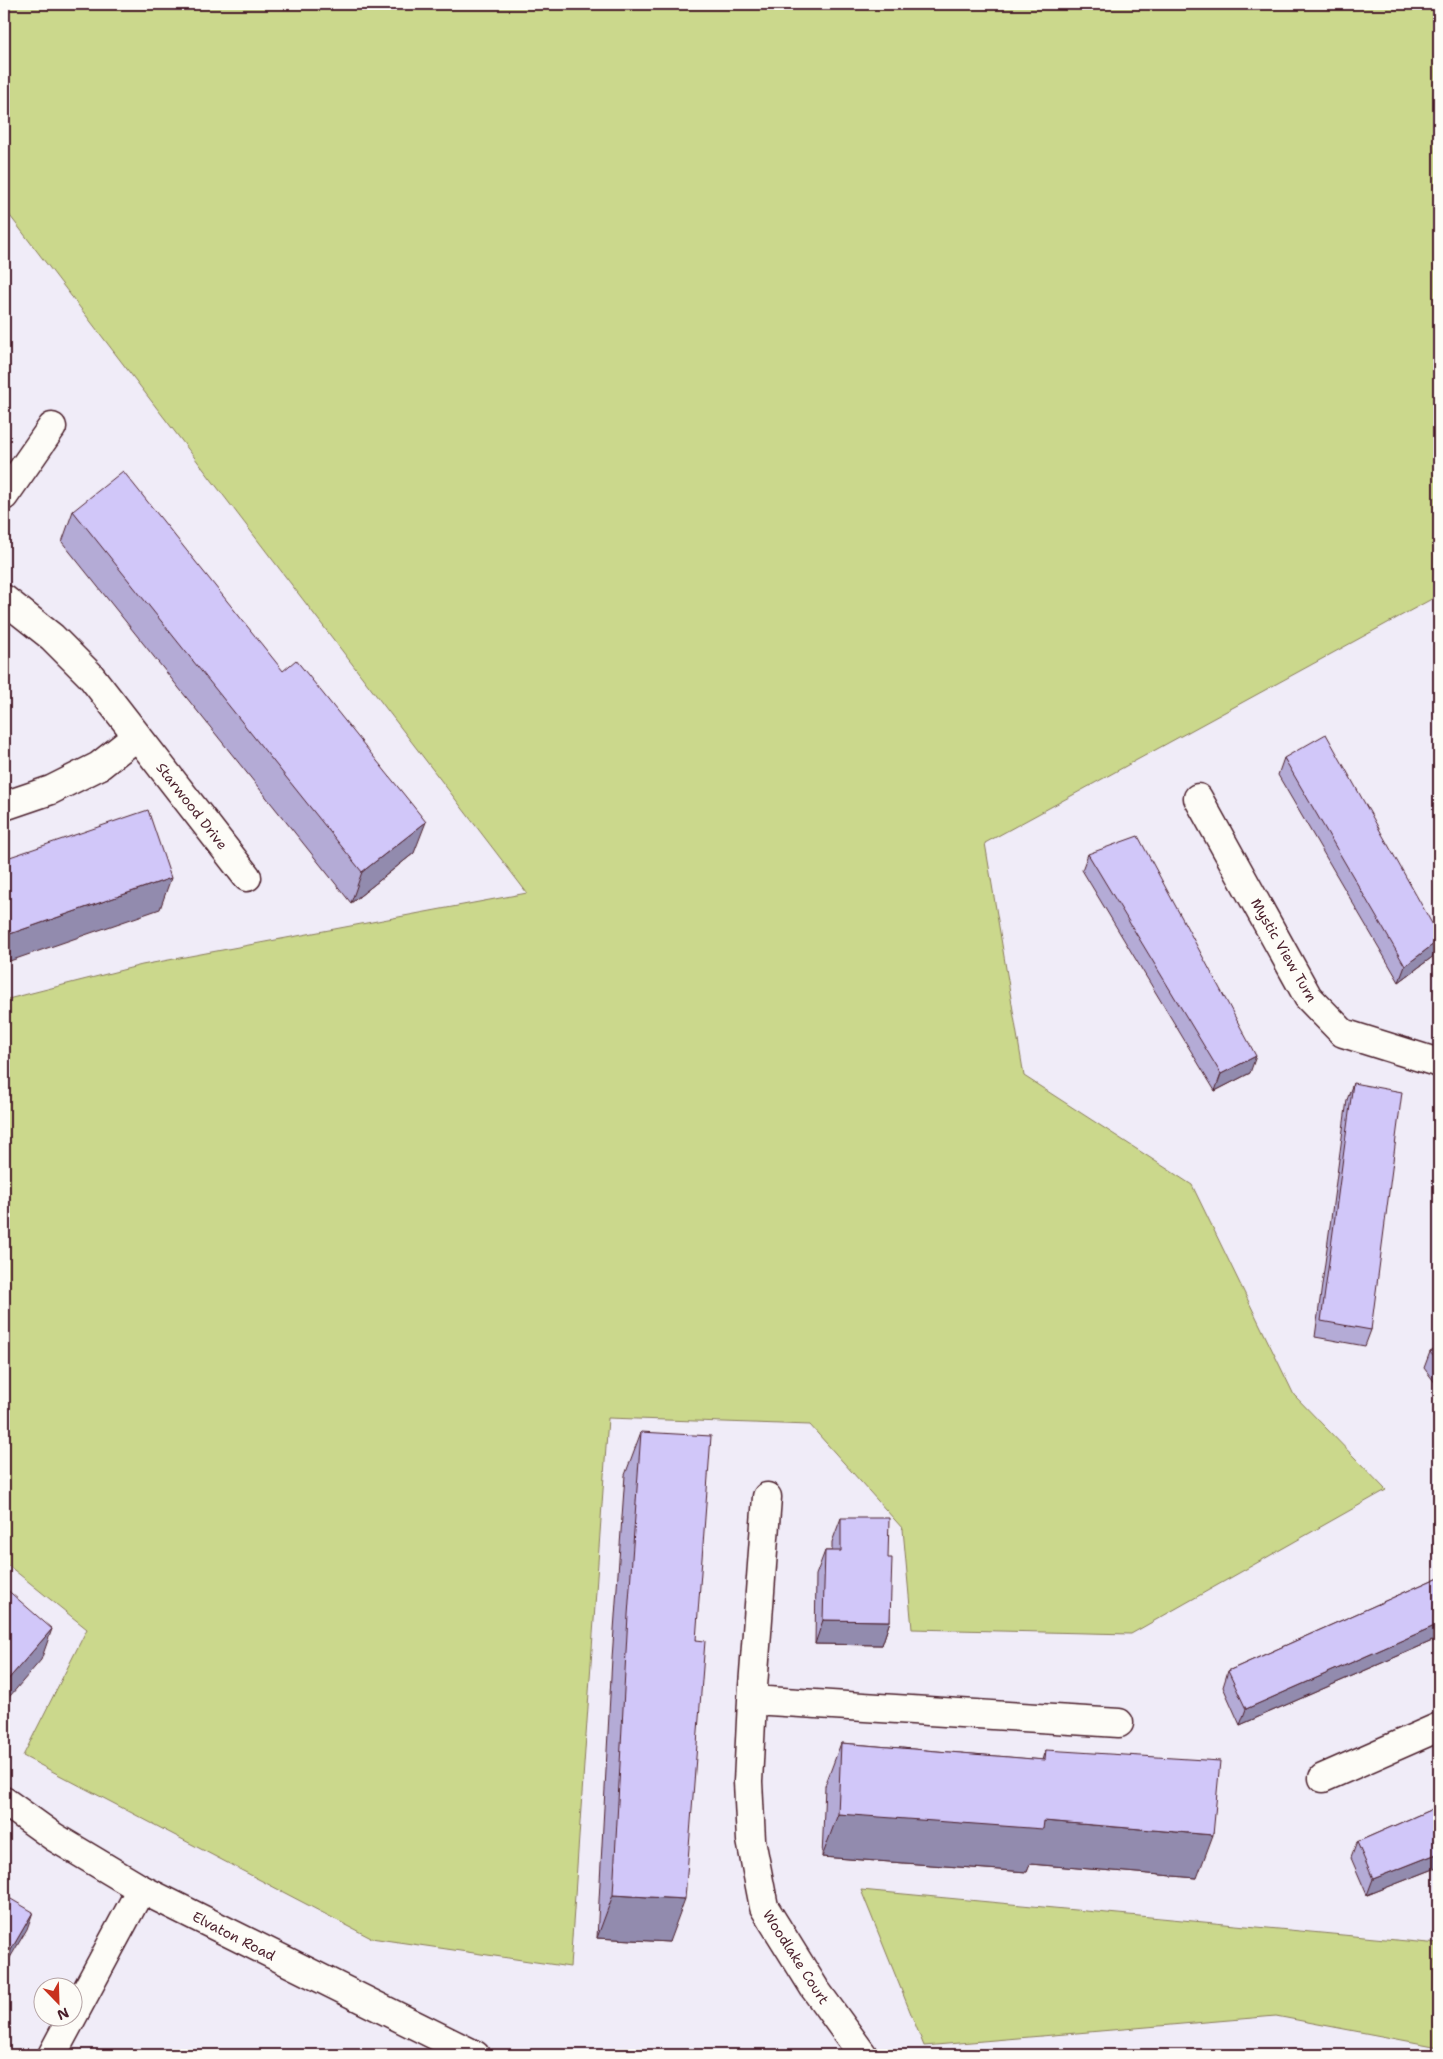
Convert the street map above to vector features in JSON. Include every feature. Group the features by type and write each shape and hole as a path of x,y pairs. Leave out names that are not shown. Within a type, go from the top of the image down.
{"street":[{"path":"4,496 52,427"},
{"name":"Starwood Drive","path":"4,598 52,637 90,675 247,877"},
{"path":"4,806 51,790 98,766 137,736"},
{"name":"Mystic View Turn","path":"1198,798 1308,997 1343,1033 1439,1063"},
{"name":"Woodlake Court","path":"767,1497 748,1782 751,1840 764,1907 815,1989 863,2055"},
{"path":"752,1700 1119,1723"},
{"path":"1323,1778 1439,1727"},
{"name":"Elvaton Road","path":"4,1801 54,1837 141,1890 475,2055"},
{"path":"52,2055 141,1890"}],"green space":[{"path":"4,4 1439,4 1439,595 985,843 1024,1076 1192,1185 1294,1395 1386,1490 1131,1634 912,1629 903,1529 810,1425 608,1418 570,1967 371,1938 23,1756 87,1629 4,1562 4,1000 142,965 527,893 4,208"},
{"path":"861,1890 1439,1944 1439,2047 1276,2016 924,2046"}],"building":[{"path":"4,338 8,341 4,346"},
{"path":"123,471 283,671 296,660 426,822 362,872 73,511"},
{"path":"1326,734 1439,936 1439,940 1405,966 1284,758"},
{"path":"148,810 171,878 4,936 4,859"},
{"path":"1138,836 1256,1056 1221,1074 1088,854"},
{"path":"1353,1083 1402,1092 1371,1330 1321,1321"},
{"path":"1439,1348 1439,1363 1430,1352"},
{"path":"641,1432 711,1436 696,1640 705,1641 685,1899 613,1895 628,1615"},
{"path":"841,1518 889,1518 888,1558 892,1558 890,1621 823,1620 825,1551 841,1551"},
{"path":"1439,1577 1439,1624 1246,1709 1228,1671"},
{"path":"4,1587 52,1629 5,1683 4,1683"},
{"path":"841,1743 1045,1760 1046,1750 1220,1761 1213,1835 1044,1821 1043,1829 838,1814"},
{"path":"1439,1806 1439,1853 1373,1879 1357,1842"},
{"path":"4,1895 33,1912 4,1962"}]}
